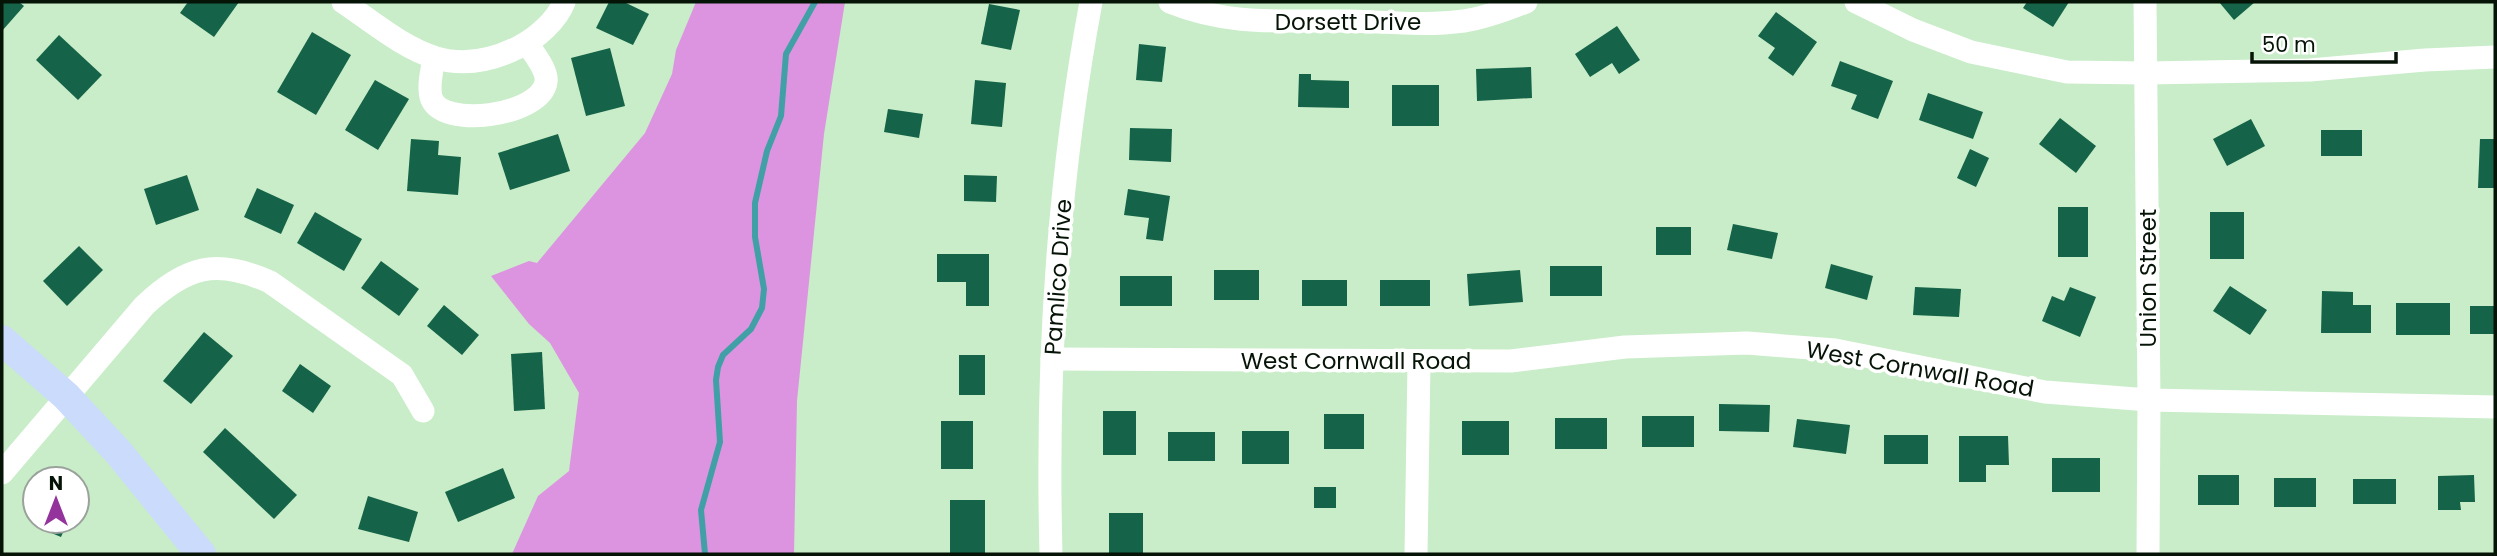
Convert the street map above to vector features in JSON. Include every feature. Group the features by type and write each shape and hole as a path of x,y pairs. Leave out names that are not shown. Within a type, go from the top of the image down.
{"main road":[{"path":"2,340 66,396 119,453 201,554"}],"street":[{"path":"343,2 403,43 434,59 457,63 484,61 527,43 561,10 564,2"},
{"name":"Pamlico Drive","path":"1051,554 1052,359 1060,224 1075,85 1091,2"},
{"name":"Dorsett Drive","path":"1170,2 1195,12 1240,21 1421,23 1485,17 1526,2"},
{"path":"1856,2 1913,30 1971,52 2067,72 2309,70 2495,57"},
{"name":"Union Street","path":"2145,2 2148,554"},
{"path":"434,59 430,96 435,105 453,114 468,116 500,112 528,105 538,98 546,85 546,76 527,43"},
{"path":"2,473 144,306 166,285 182,275 201,270 250,273 270,282 402,375 423,411"},
{"name":"West Cornwall Road","path":"1052,359 1511,361 1625,347 1747,343 1835,350 2045,392 2149,400 2495,407"},
{"path":"1416,554 1419,362"}],"shaded area":[{"path":"696,2 845,2 824,134 797,401 794,554 512,554 538,496 569,471 579,393 550,343 529,324 491,276 529,261 537,263 645,133 672,74 676,50"}],"building":[{"path":"2,2 19,2 24,6 2,31"},
{"path":"188,2 239,2 214,37 180,13"},
{"path":"609,2 624,2 649,14 633,45 596,28"},
{"path":"2027,2 2069,2 2053,27 2023,8"},
{"path":"2219,2 2255,2 2234,20"},
{"path":"989,4 1020,10 1011,50 981,44"},
{"path":"1776,12 1817,42 1793,76 1768,58 1775,48 1758,36"},
{"path":"1617,26 1640,60 1619,74 1612,63 1590,77 1575,54"},
{"path":"312,32 351,55 316,115 277,92"},
{"path":"59,35 102,75 78,100 36,60"},
{"path":"1139,44 1166,47 1162,82 1136,80"},
{"path":"610,48 625,106 586,116 571,58"},
{"path":"1840,61 1893,81 1878,119 1851,109 1857,95 1831,86"},
{"path":"1531,67 1532,98 1477,101 1476,69"},
{"path":"1299,74 1311,74 1311,80 1349,81 1349,108 1298,107"},
{"path":"375,80 409,99 378,150 345,130"},
{"path":"975,80 1006,83 1002,127 971,124"},
{"path":"1392,85 1439,85 1439,126 1392,126"},
{"path":"1928,93 1983,112 1973,139 1919,120"},
{"path":"888,109 923,114 919,138 884,132"},
{"path":"2060,118 2096,146 2076,173 2039,144"},
{"path":"2251,119 2265,146 2227,166 2213,139"},
{"path":"1130,128 1172,129 1171,162 1129,160"},
{"path":"2321,130 2362,130 2362,156 2321,156"},
{"path":"558,134 570,171 510,190 498,153"},
{"path":"411,139 439,141 438,155 461,157 458,195 407,191"},
{"path":"2480,139 2495,139 2494,188 2478,188"},
{"path":"1970,149 1989,158 1976,187 1957,178"},
{"path":"187,175 199,210 156,225 144,189"},
{"path":"964,175 997,176 996,202 964,201"},
{"path":"257,188 294,205 281,234 244,217"},
{"path":"1128,189 1170,196 1163,241 1146,239 1149,218 1124,215"},
{"path":"2058,207 2088,207 2088,257 2058,257"},
{"path":"315,212 362,239 344,271 297,243"},
{"path":"2210,212 2244,212 2244,259 2210,259"},
{"path":"1733,224 1778,233 1772,259 1727,250"},
{"path":"1656,227 1691,227 1691,255 1656,255"},
{"path":"79,246 103,270 67,306 43,281"},
{"path":"937,254 989,254 989,306 966,306 966,282 937,282"},
{"path":"381,261 419,289 399,316 361,288"},
{"path":"1831,264 1873,276 1867,300 1825,288"},
{"path":"1550,266 1602,266 1602,296 1550,296"},
{"path":"1214,270 1259,270 1259,300 1214,300"},
{"path":"1520,270 1523,302 1469,306 1467,274"},
{"path":"1120,276 1172,276 1172,306 1120,306"},
{"path":"1302,280 1347,280 1347,306 1302,306"},
{"path":"1380,280 1430,280 1430,306 1380,306"},
{"path":"2230,286 2267,310 2250,335 2213,311"},
{"path":"1915,287 1961,289 1959,317 1913,315"},
{"path":"2070,287 2096,297 2080,337 2042,321 2052,296 2064,301"},
{"path":"2322,291 2353,292 2353,305 2371,305 2371,333 2321,333"},
{"path":"2396,303 2450,303 2450,335 2396,335"},
{"path":"444,305 479,335 462,355 427,326"},
{"path":"2470,306 2495,306 2495,334 2470,334"},
{"path":"204,332 233,356 191,404 163,381"},
{"path":"542,352 545,409 514,411 511,354"},
{"path":"959,355 985,355 985,395 959,395"},
{"path":"300,364 331,386 313,413 282,391"},
{"path":"1719,404 1770,405 1769,432 1719,431"},
{"path":"1103,411 1136,411 1136,455 1103,455"},
{"path":"1324,414 1364,414 1364,449 1324,449"},
{"path":"1642,416 1694,416 1694,447 1642,447"},
{"path":"1555,418 1607,418 1607,449 1555,449"},
{"path":"1797,419 1850,425 1846,454 1793,447"},
{"path":"941,421 973,421 973,469 941,469"},
{"path":"1462,421 1509,421 1509,455 1462,455"},
{"path":"225,428 297,495 274,519 203,452"},
{"path":"1242,431 1289,431 1289,464 1242,464"},
{"path":"1168,432 1215,432 1215,461 1168,461"},
{"path":"1884,435 1928,435 1928,464 1884,464"},
{"path":"1959,436 2008,436 2009,465 1986,465 1986,482 1959,482"},
{"path":"2052,458 2100,458 2100,492 2052,492"},
{"path":"503,468 515,498 458,522 445,492"},
{"path":"2198,475 2239,475 2239,505 2198,505"},
{"path":"2474,475 2475,502 2460,502 2461,510 2438,510 2438,476"},
{"path":"2274,478 2316,478 2316,507 2274,507"},
{"path":"2353,479 2396,479 2396,504 2353,504"},
{"path":"1314,487 1336,487 1336,508 1314,508"},
{"path":"368,496 418,512 409,542 358,529"},
{"path":"950,500 985,500 985,554 950,554"},
{"path":"1109,513 1143,513 1143,554 1109,554"}],"waterway":[{"path":"705,554 701,510 720,442 716,380 718,367 723,355 751,329 762,308 764,289 755,237 755,203 767,151 781,116 786,54 815,2"}]}
